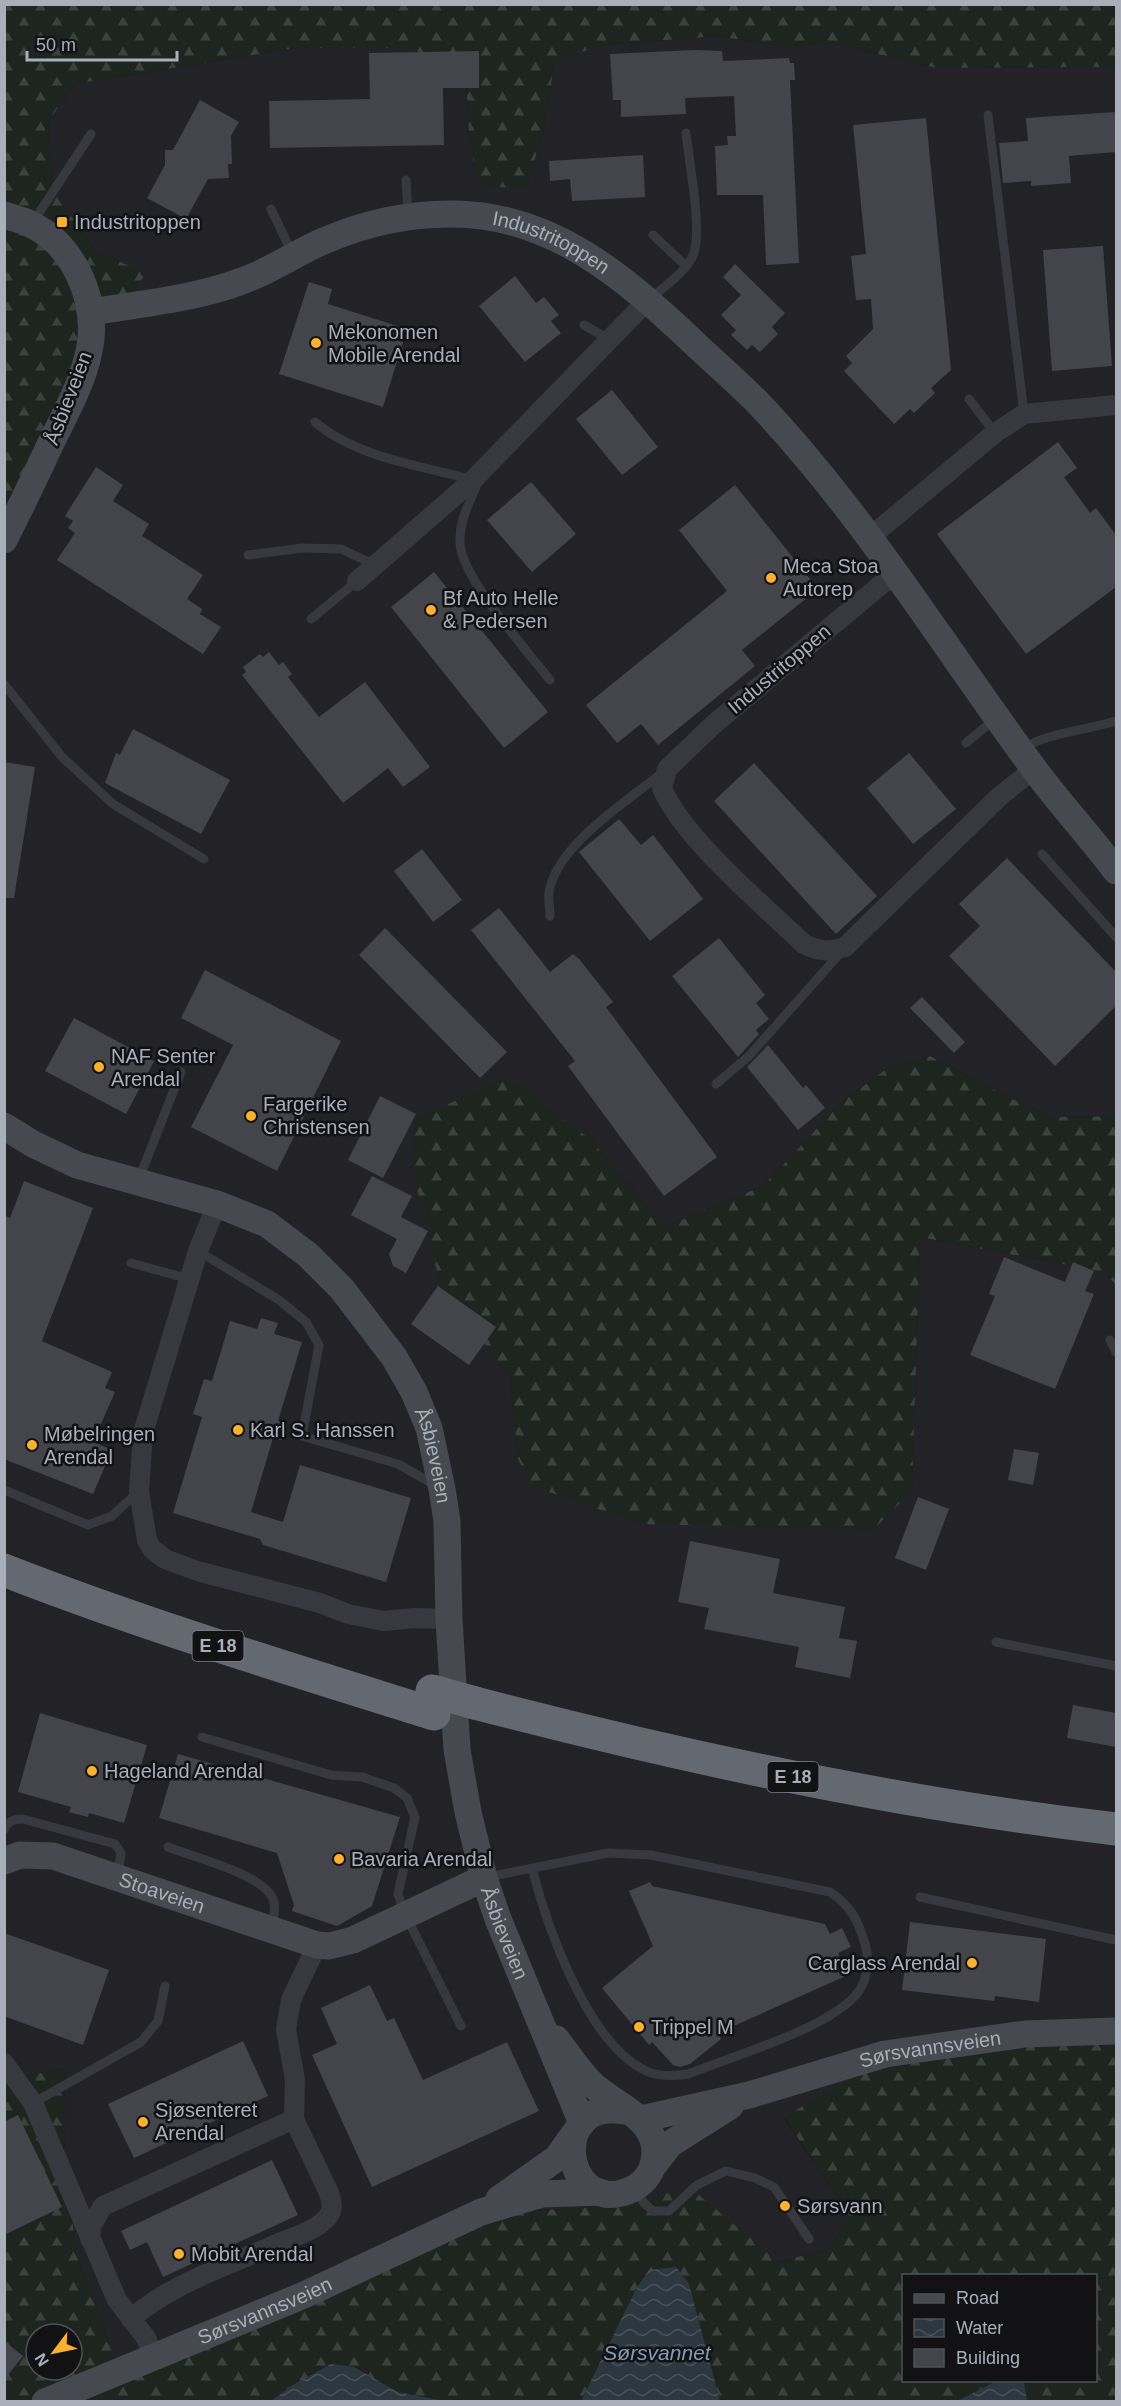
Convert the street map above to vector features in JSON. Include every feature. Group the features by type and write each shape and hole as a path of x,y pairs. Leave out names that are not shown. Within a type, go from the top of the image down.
{"highway":[{"name":"E 18","path":"4,1548 97,1584 433,1702"},
{"name":"E 18","path":"4,1570 80,1600 188,1636 433,1702 710,1782 1009,1836 1116,1848"},
{"name":"E 18","path":"475,1714 597,1735 728,1765 1023,1818 1116,1828"}],"street":[{"name":"Industritoppen","path":"90,312 165,300 239,283 325,240 367,225 408,216 452,213 499,217 542,231 583,251 617,274 648,300 761,406 869,538 1027,760 1116,870"},
{"name":"Åsbieveien","path":"4,215 32,224 51,238 70,260 87,293 91,339 72,400 4,540"},
{"path":"357,581 473,480 648,300"},
{"path":"869,538 995,433 1024,414 1116,405"},
{"name":"Industritoppen","path":"667,769 713,725 894,573"},
{"path":"667,769 662,788 668,802 721,864 804,944 818,951 830,952 845,947 1000,796 1027,760"},
{"name":"Åsbieveien","path":"4,1126 33,1144 77,1165 217,1203 267,1224 308,1255 370,1323 414,1392 429,1428 447,1521 449,1619 457,1750 468,1812 484,1878 516,1968 537,2014 578,2129"},
{"path":"217,1203 198,1251 143,1433 139,1491 147,1540 152,1549 165,1559 197,1571 320,1603 348,1614 384,1621 415,1618 449,1619"},
{"name":"Stoaveien","path":"6,1855 53,1856 270,1927 317,1945 329,1946 353,1940 484,1878"},
{"path":"131,2319 155,2301 208,2274 309,2230 329,2215 333,2206 329,2193 294,2118 295,2080 286,2029 291,2000 317,1945"},
{"name":"Åsbieveien","path":"537,2014 592,2085 635,2116"},
{"name":"Sørsvannsveien","path":"635,2116 748,2095 844,2064 904,2050 1025,2034 1116,2031"},
{"path":"4,2063 33,2103 117,2300 146,2338 154,2358"},
{"name":"Sørsvannsveien","path":"653,2166 670,2144 748,2095"},
{"path":"604,2110 635,2116 654,2141 653,2166 649,2175 634,2188 623,2193 600,2192 578,2175 572,2162 571,2148 578,2129 604,2110"},
{"path":"90,2239 91,2226 103,2206 294,2118"},
{"name":"Sørsvannsveien","path":"481,2212 557,2158 578,2129"},
{"name":"Sørsvannsveien","path":"45,2402 304,2295 481,2212 542,2194 600,2192"}],"lane":[{"path":"988,115 1024,414"},
{"path":"648,300 686,266 694,254 697,233 686,133"},
{"path":"32,224 91,134"},
{"path":"406,180 408,216"},
{"path":"271,208 294,257"},
{"path":"653,236 686,266"},
{"path":"584,325 610,340"},
{"path":"969,399 995,433"},
{"path":"315,422 343,442 473,480 476,487 461,522 460,546 468,569 550,680"},
{"path":"249,555 303,548 341,549 375,565"},
{"path":"311,619 357,581"},
{"path":"4,684 62,757 113,804 204,859"},
{"path":"966,743 997,718"},
{"path":"1027,760 1037,739 1066,735 1116,721"},
{"name":"Industritoppen","path":"550,916 549,892 560,864 578,842 667,769"},
{"path":"1042,854 1116,937"},
{"path":"716,1084 749,1056 845,947"},
{"path":"138,1182 181,1072"},
{"path":"198,1251 279,1300 306,1322 319,1345 302,1436 398,1464 442,1489"},
{"path":"130,1263 189,1280"},
{"path":"1110,1340 1116,1352"},
{"path":"4,1490 88,1525 112,1516 139,1491"},
{"path":"996,1642 1116,1666"},
{"path":"202,1737 331,1775 362,1777 394,1788 407,1798 415,1818 398,1894 405,1914 460,2026"},
{"path":"4,1830 7,1823 15,1819 23,1820 115,1844 121,1853 117,1877"},
{"path":"168,1847 243,1875 268,1890 275,1910 270,1927"},
{"path":"484,1878 532,1868 608,1853 651,1854 830,1892 847,1903 858,1921 868,1954 866,1980 855,1996 821,2022 688,2074 668,2077 645,2071 606,2039 581,1997 542,1906 532,1868"},
{"path":"920,1897 1116,1940"},
{"path":"33,2103 141,2042 158,2021 165,1986"},
{"path":"634,2188 644,2204 653,2211 669,2211 697,2185 726,2171 755,2178 774,2187 809,2239"}],"shaded area":[{"path":"718,36 785,47 831,43 936,68 1116,67 1116,1116 1054,1117 1010,1098 930,1056 888,1068 844,1100 763,1186 664,1227 591,1140 440,1284 510,1378 518,1459 873,1530 912,1491 920,1237 1104,1272 1116,1285 1116,2026 784,2118 849,2215 831,2248 779,2262 689,2188 629,2205 509,2212 118,2366 76,2254 64,2141 65,2068 5,2080 5,561 85,361 97,252 52,190 49,120 75,84 296,48 405,48 465,64 469,132 526,189 543,132 555,60 602,45"}],"green space":[{"path":"5,5 1116,5 1116,67 936,68 831,43 785,47 718,36 602,45 555,61 543,132 526,189 477,185 469,132 465,64 405,48 296,48 75,84 49,120 52,190 97,252 146,273 85,361 5,561"},
{"path":"930,1056 1010,1098 1054,1117 1116,1116 1116,1285 1104,1272 920,1237 912,1491 873,1530 641,1524 532,1486 518,1459 510,1378 440,1284 412,1167 416,1119 507,1077 591,1140 664,1227 763,1186 844,1100 888,1068"},
{"path":"1116,2026 1116,2401 1027,2401 1024,2382 1097,2382 1097,2274 902,2274 902,2382 994,2382 957,2401 720,2401 708,2358 636,2289 581,2401 445,2401 398,2392 354,2367 291,2386 271,2401 5,2402 5,2080 65,2068 64,2141 76,2254 118,2366 509,2212 629,2205 689,2187 779,2262 831,2248 849,2215 784,2117 876,2064"}],"water":[{"name":"Sørsvannet","path":"676,2267 689,2284 720,2401 581,2401 636,2289 649,2270"},
{"path":"331,2364 354,2367 398,2392 445,2401 271,2401 291,2386"},
{"path":"994,2382 1024,2382 1027,2401 957,2401"}],"building":[{"path":"479,51 479,88 443,88 444,145 270,148 269,101 370,99 369,53"},
{"path":"722,51 723,61 789,58 790,63 794,63 795,80 790,80 799,263 766,265 763,195 717,195 715,146 728,145 727,136 736,136 734,96 685,98 686,114 621,117 621,100 613,100 610,54"},
{"path":"200,100 239,122 231,136 232,164 228,164 229,178 208,179 186,219 147,198 165,165 165,150 173,150"},
{"path":"1116,112 1116,152 1069,156 1071,183 1031,186 1031,181 1003,183 999,143 1028,141 1026,118"},
{"path":"926,118 951,370 931,388 935,393 914,413 910,409 894,424 844,371 852,363 846,356 873,329 871,299 856,300 851,256 866,254 853,125"},
{"path":"643,155 645,197 572,201 570,179 550,181 549,161"},
{"path":"1103,246 1112,366 1052,371 1043,250"},
{"path":"735,264 785,313 772,327 778,334 760,352 752,345 747,350 731,335 736,330 721,315 741,295 723,277"},
{"path":"515,276 536,303 544,297 559,315 551,321 561,333 525,362 479,306"},
{"path":"309,282 332,289 328,304 407,329 383,407 279,374"},
{"path":"612,390 658,447 622,475 576,419"},
{"path":"1058,442 1077,468 1064,477 1090,513 1096,508 1116,535 1116,587 1026,654 937,534"},
{"path":"96,467 123,485 113,501 149,524 142,536 203,575 187,599 202,609 200,614 221,627 203,654 57,560 75,533 68,528 73,521 65,516"},
{"path":"531,482 576,534 532,572 487,520"},
{"path":"735,485 818,589 742,650 755,666 658,745 641,724 617,743 586,705 727,591 679,530"},
{"path":"434,572 548,712 504,748 391,607"},
{"path":"269,652 279,665 283,662 292,674 288,677 319,717 365,682 430,767 403,787 388,768 343,803 242,675 246,672 243,667 260,654 263,657"},
{"path":"133,729 230,780 201,834 105,783 116,753 120,755"},
{"path":"909,753 956,809 913,844 867,788"},
{"path":"4,762 35,767 14,898 4,898"},
{"path":"754,763 877,896 836,934 714,801"},
{"path":"619,819 641,845 653,835 703,899 650,941 579,852"},
{"path":"422,849 462,900 433,922 394,871"},
{"path":"1007,858 1116,972 1116,1006 1055,1066 949,956 980,926 959,904"},
{"path":"499,908 550,972 573,954 580,960 613,1002 606,1007 717,1157 664,1196 568,1066 575,1061 471,930"},
{"path":"385,928 507,1052 480,1078 359,955"},
{"path":"719,938 765,995 756,1003 769,1019 756,1030 759,1034 738,1057 672,976"},
{"path":"205,970 341,1041 277,1171 191,1127 233,1045 181,1018"},
{"path":"922,997 965,1042 954,1053 910,1008"},
{"path":"74,1018 154,1061 126,1114 45,1071"},
{"path":"768,1045 803,1088 806,1085 825,1108 798,1130 747,1067"},
{"path":"380,1096 416,1114 383,1178 348,1160"},
{"path":"372,1176 412,1196 401,1217 428,1231 406,1273 393,1266 389,1254 397,1239 351,1215"},
{"path":"24,1181 93,1208 42,1341 112,1372 105,1388 115,1392 93,1442 112,1450 93,1494 4,1459 4,1215 10,1218"},
{"path":"1004,1257 1065,1282 1073,1262 1094,1271 1085,1291 1094,1294 1055,1389 970,1355 995,1296 989,1294"},
{"path":"438,1286 496,1327 469,1365 411,1324"},
{"path":"261,1318 278,1323 274,1334 302,1342 278,1421 287,1424 282,1440 273,1438 251,1512 283,1522 300,1465 411,1498 386,1582 263,1545 260,1539 173,1513 202,1417 193,1414 204,1379 212,1381 230,1321 257,1329"},
{"path":"1014,1449 1039,1453 1033,1485 1008,1480"},
{"path":"918,1497 949,1509 926,1570 895,1558"},
{"path":"690,1541 780,1559 773,1593 845,1607 839,1638 857,1641 850,1678 795,1667 799,1647 704,1629 709,1608 678,1602"},
{"path":"1073,1705 1116,1713 1116,1747 1067,1738"},
{"path":"40,1713 147,1745 124,1823 89,1813 88,1817 69,1812 71,1807 18,1792"},
{"path":"178,1754 400,1817 372,1906 337,1926 292,1911 294,1905 277,1853 159,1818"},
{"path":"650,1882 652,1886 825,1924 830,1934 842,1928 851,1947 838,1953 848,1975 718,2033 721,2039 690,2064 680,2067 673,2065 652,2042 649,2045 602,1988 653,1946 629,1891"},
{"path":"910,1922 1046,1939 1039,2002 995,1996 994,2001 902,1990"},
{"path":"4,1933 109,1970 83,2045 4,2016"},
{"path":"370,1985 387,2021 394,2018 423,2080 507,2042 539,2111 372,2187 312,2055 337,2044 321,2008"},
{"path":"243,2041 268,2096 134,2158 108,2104"},
{"path":"18,2115 62,2207 4,2235 4,2122"},
{"path":"272,2160 298,2215 163,2277 147,2242 130,2250 121,2231"},
{"path":"4,2341 23,2356 4,2380"}],"place":[{"name":"Industritoppen","path":"62,222"},
{"name":"Mekonomen Mobile Arendal","path":"316,343"},
{"name":"Meca Stoa Autorep","path":"771,578"},
{"name":"Bf Auto Helle & Pedersen","path":"431,610"},
{"name":"NAF Senter Arendal","path":"99,1067"},
{"name":"Fargerike Christensen","path":"251,1116"},
{"name":"Karl S. Hanssen","path":"238,1430"},
{"name":"Møbelringen Arendal","path":"32,1445"},
{"name":"Hageland Arendal","path":"92,1771"},
{"name":"Bavaria Arendal","path":"339,1859"},
{"name":"Carglass Arendal","path":"972,1963"},
{"name":"Trippel M","path":"639,2027"},
{"name":"Sjøsenteret Arendal","path":"143,2122"},
{"name":"Sørsvann","path":"785,2206"},
{"name":"Mobit Arendal","path":"179,2254"}]}
